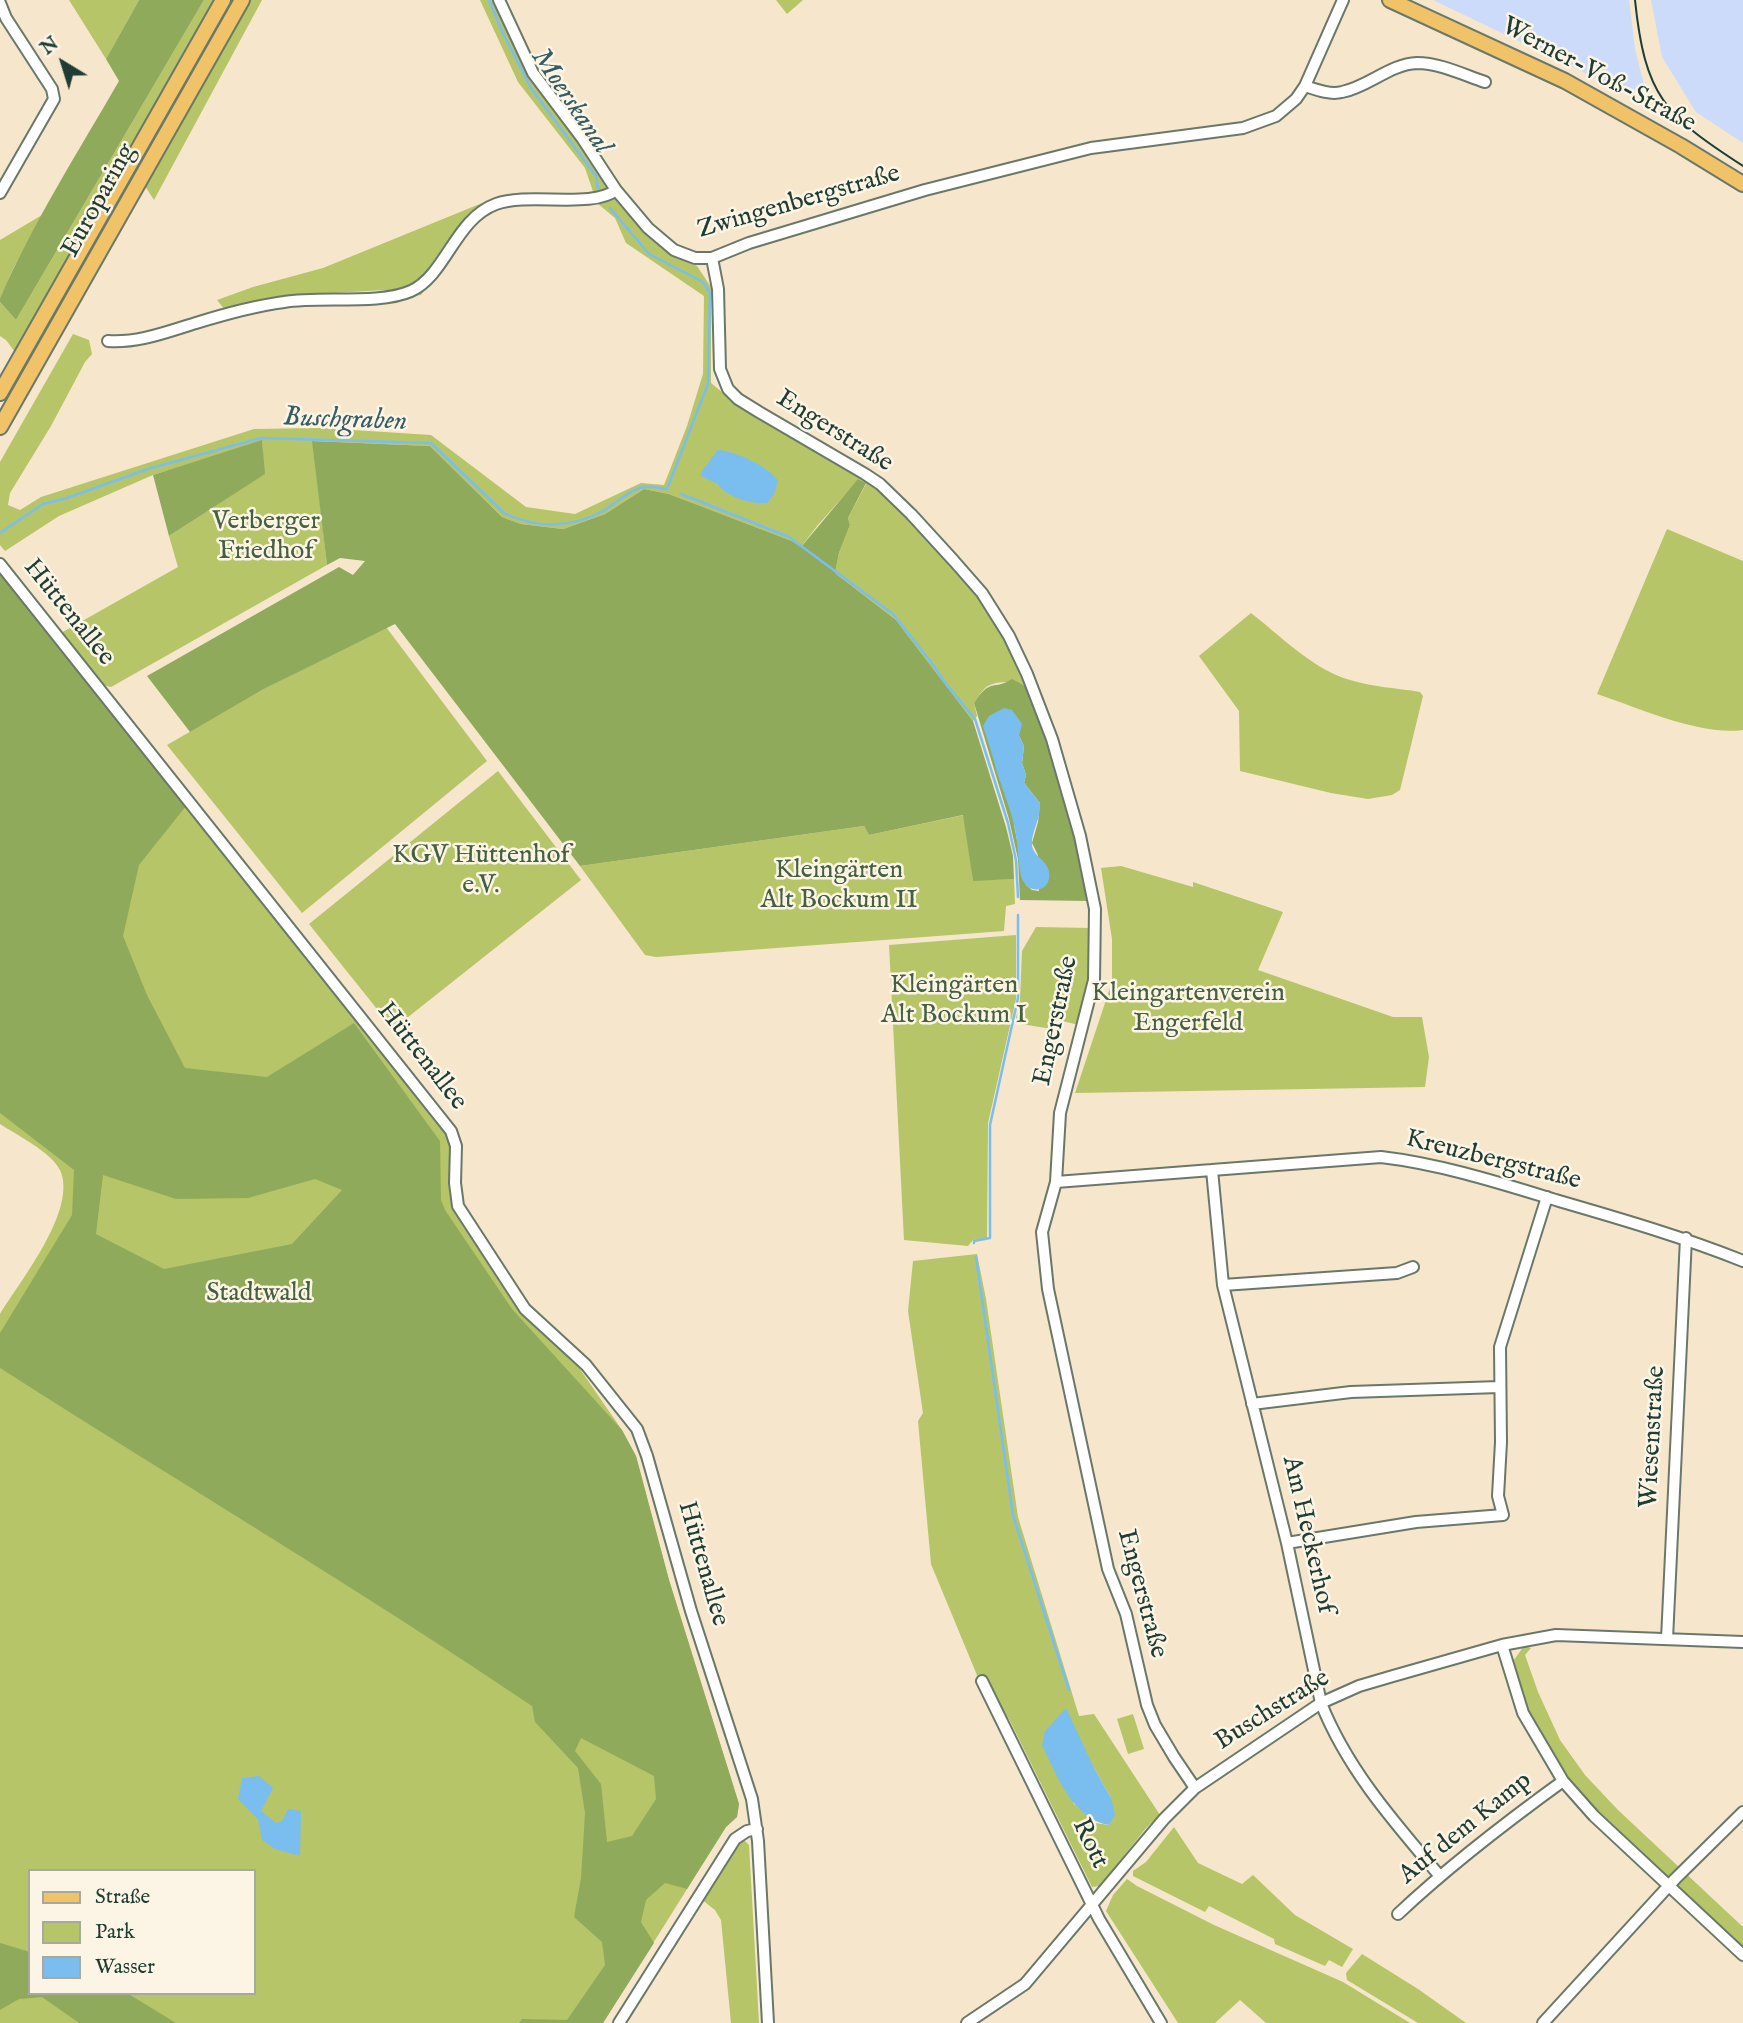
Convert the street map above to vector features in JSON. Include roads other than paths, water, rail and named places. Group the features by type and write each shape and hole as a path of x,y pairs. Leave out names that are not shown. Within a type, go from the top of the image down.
{"main road":[{"name":"Europaring","path":"0,393 223,0"},
{"name":"Europaring","path":"0,427 242,0"},
{"name":"Werner-Voß-Straße","path":"1390,0 1565,81 1743,184"}],"street":[{"name":"Zwingenbergstraße","path":"499,0 512,33 533,73 582,138 616,190 648,228 674,250 695,258 712,258 749,243 925,190 1091,148 1243,128 1276,116 1296,99 1305,86 1343,0"},
{"path":"0,4 6,18 52,89 54,99 5,174 0,193"},
{"path":"1305,86 1342,93 1390,71 1416,63 1436,66 1485,82"},
{"path":"108,341 128,342 219,316 284,302 394,295 412,290 426,279 468,223 494,205 513,200 588,198 609,195 616,190"},
{"name":"Engerstraße","path":"712,258 718,289 720,369 728,389 738,399 880,484 911,514 982,593 1009,636 1052,739 1080,836 1096,921 1094,980 1059,1113 1056,1182 1042,1232 1048,1289 1108,1569 1126,1614 1151,1715 1195,1788"},
{"name":"Hüttenallee","path":"0,564 451,1131 456,1146 455,1183 458,1206 525,1309 586,1365 637,1429 691,1611 752,1799 757,1829 768,2023"},
{"name":"Kreuzbergstraße","path":"1056,1182 1381,1157 1419,1162 1547,1197 1686,1238 1743,1261"},
{"name":"Am Heckerhof","path":"1212,1170 1223,1285 1287,1542 1321,1703 1352,1764 1385,1811 1439,1875"},
{"path":"1287,1542 1416,1522 1503,1515 1498,1496 1501,1442 1500,1347 1547,1197"},
{"name":"Wiesenstraße","path":"1667,1639 1686,1238"},
{"path":"1223,1285 1396,1273 1413,1267"},
{"path":"1252,1404 1351,1392 1499,1387"},
{"name":"Buschstraße","path":"967,2023 1025,1984 1164,1819 1195,1788 1321,1703 1359,1686 1502,1645 1556,1634 1743,1642"},
{"path":"1502,1645 1523,1713 1563,1781 1594,1816 1743,1955"},
{"name":"Rott","path":"982,1681 1099,1919 1161,2023"},
{"name":"Auf dem Kamp","path":"1398,1914 1439,1875 1490,1833 1563,1781"},
{"path":"1543,2023 1743,1812"},
{"path":"619,2023 735,1839 747,1831 757,1829"}],"water":[{"path":"718,450 751,461 774,476 778,481 774,494 767,503 740,499 701,476"},
{"path":"1004,708 1012,710 1022,724 1019,736 1024,746 1024,783 1040,803 1032,845 1048,868 1049,879 1043,888 1028,887 1021,876 1013,822 983,726 989,716"},
{"path":"1066,1708 1111,1798 1115,1815 1109,1825 1096,1821 1075,1805 1042,1745 1045,1731"},
{"path":"259,1776 273,1788 261,1811 276,1823 282,1821 288,1809 301,1811 300,1856 275,1849 262,1840 258,1819 238,1799 242,1778"}],"waterway":[{"name":"Moerskanal","path":"489,0 531,88 596,176 598,188"},
{"name":"Buschgraben","path":"0,533 43,504 148,469 261,438 431,443 504,513 541,524 566,523 591,517 630,492 643,487 667,489 708,384 710,293 703,282 649,254 610,208"},
{"path":"681,494 789,537 893,614 975,719 1008,823 1016,860 1018,897"},
{"path":"974,1243 990,1238 990,1125 1018,998 1018,915"},
{"path":"976,1257 1013,1515 1069,1690"}],"tram line":[{"path":"1635,0 1645,59 1663,100 1694,132 1743,166"}],"park label":[{"name":"Verberger Friedhof","path":"266,538"},
{"name":"KGV Hüttenhof e.V.","path":"481,872"},
{"name":"Kleingärten Alt Bockum II","path":"839,886"},
{"name":"Kleingärten Alt Bockum I","path":"954,1002"},
{"name":"Kleingartenverein Engerfeld","path":"1188,1010"},
{"name":"Stadtwald","path":"259,1295"}]}
